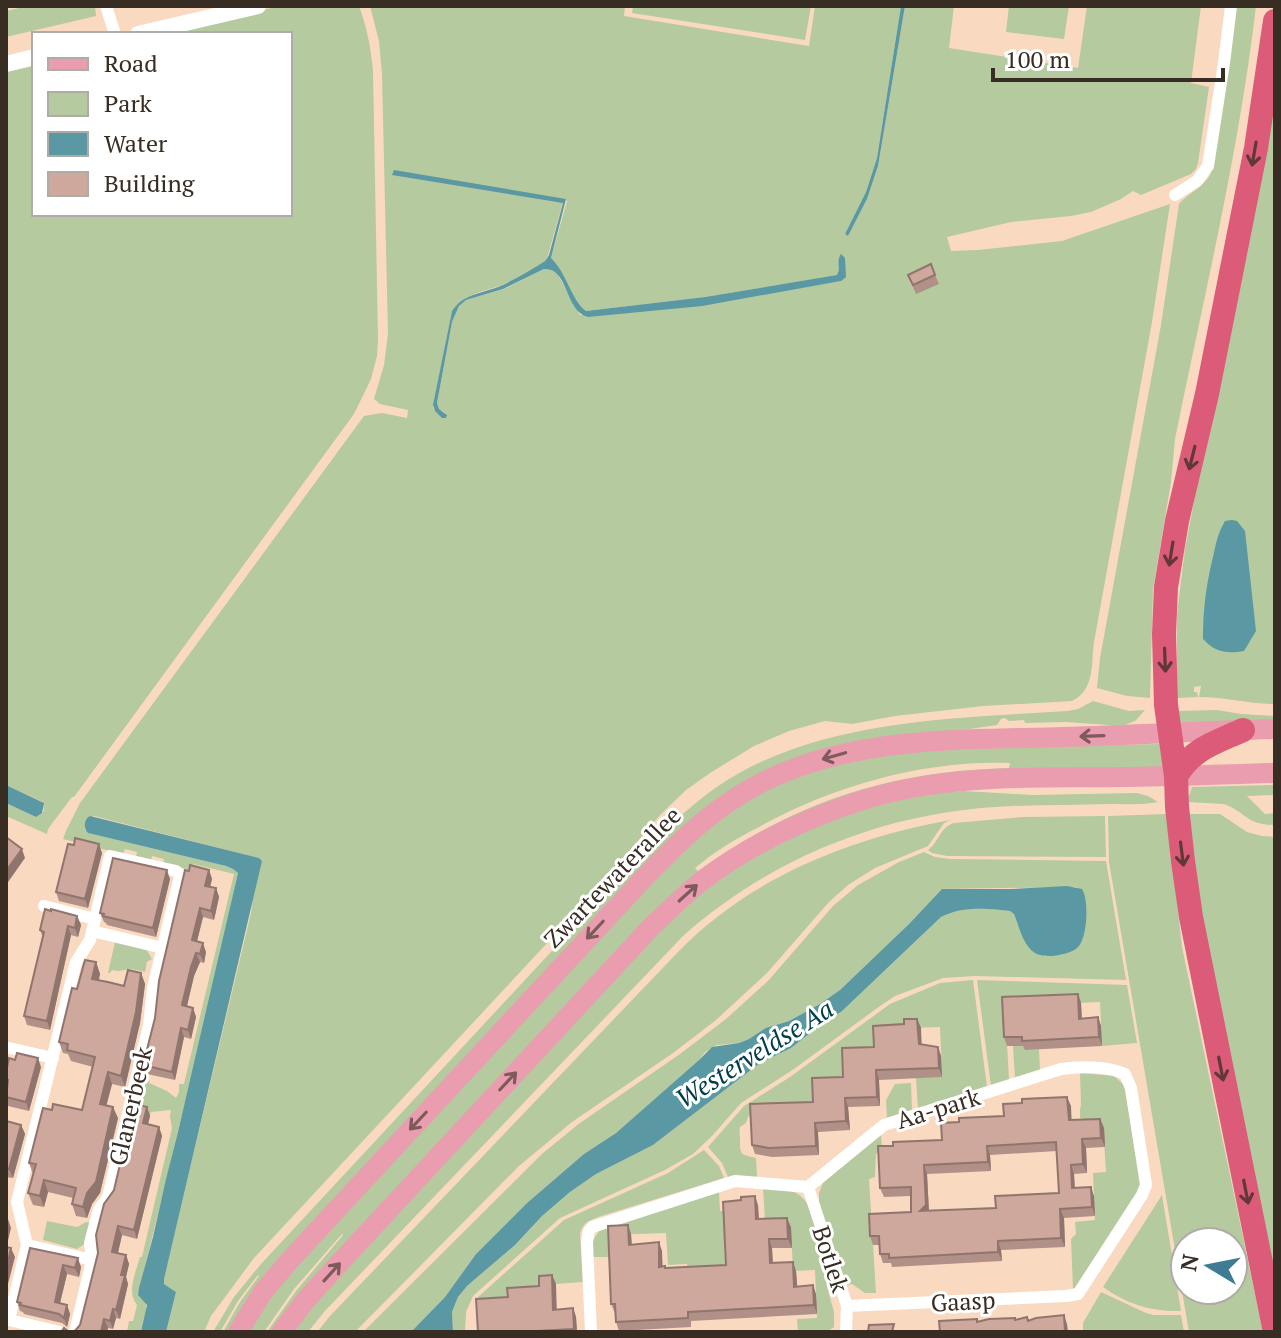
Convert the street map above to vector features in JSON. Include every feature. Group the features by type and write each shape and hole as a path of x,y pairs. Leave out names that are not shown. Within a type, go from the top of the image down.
{"highway":[{"path":"1275,21 1241,225 1170,558 1164,634 1166,705 1191,917 1275,1332"},
{"path":"1176,776 1200,749 1243,730"}],"main road":[{"name":"Zwartewaterallee","path":"238,1332 263,1292 289,1261 644,878 688,833 738,796 797,768 830,756 860,750 960,741 1275,729"},
{"path":"282,1332 334,1269 652,926 702,881 778,834 854,803 922,786 1004,779 1275,773"}],"street":[{"path":"106,6 114,32"},
{"path":"147,32 258,6"},
{"path":"1175,195 1197,181 1208,166 1231,6"},
{"path":"6,64 32,58"},
{"name":"Glanerbeek","path":"60,1332 9,1320 8,1311 27,1245 12,1201 53,1058 76,962 90,940 110,856 176,871 180,875 153,988 149,1025 108,1197 99,1209 90,1243 92,1260 75,1332"},
{"path":"44,906 163,948"},
{"path":"9,1048 53,1058"},
{"name":"Aa-park","path":"808,1187 884,1125 1061,1069 1121,1072 1127,1077 1131,1088 1146,1185 1078,1294"},
{"path":"591,1332 587,1242 592,1227 735,1181 808,1187"},
{"name":"Botlek","path":"808,1187 847,1306 846,1332"},
{"path":"27,1245 92,1260"},
{"name":"Gaasp","path":"847,1306 1078,1294"}],"green space":[{"path":"28,6 95,6 96,16 6,37 6,11"},
{"path":"280,6 359,6 373,71 377,356 371,379 354,414 47,834 6,816 6,803 36,817 44,811 43,802 6,785 6,72 32,66 32,216 292,216 292,32 169,32"},
{"path":"370,6 625,6 624,16 809,46 815,6 901,6 877,158 866,192 845,234 848,236 867,199 878,166 905,6 954,6 949,48 1078,68 1087,6 1201,6 1191,83 1209,87 1198,163 1191,174 1141,195 1133,191 1091,212 1011,222 947,237 951,251 1062,241 1170,204 1152,322 1090,676 1085,690 1072,701 983,706 852,724 825,721 789,731 754,746 686,790 254,1258 211,1316 204,1332 166,1332 176,1292 163,1281 251,913 258,858 94,816 87,819 85,829 88,833 226,866 238,873 138,1295 146,1302 146,1313 141,1332 127,1332 137,1305 132,1294 133,1282 142,1257 172,1128 171,1110 151,1112 150,1116 136,1112 141,1088 150,1080 149,1083 176,1098 179,1084 184,1084 234,874 193,864 191,870 163,863 164,859 152,856 151,860 136,857 137,852 125,849 123,854 63,839 80,803 364,416 382,413 407,418 408,410 380,404 374,399 384,365 388,334 379,41","holes":["564,198 567,201 551,258 586,311 705,297 838,275 840,255 841,281 580,315 557,273 544,269 504,289 466,300 459,306 452,322 437,403 439,409 447,414 435,411 433,408 452,311 469,297 509,282 545,261"]},
{"path":"633,6 811,6 805,40 632,13"},
{"path":"1009,6 1069,6 1064,39 1006,32"},
{"path":"1236,6 1256,6 1231,169 1175,439 1153,590 1150,698 1127,696 1097,688 1100,658 1161,325 1179,204 1210,175"},
{"path":"1275,77 1275,704 1199,697 1201,686 1194,687 1198,697 1177,698 1177,614 1185,549"},
{"path":"1093,701 1129,711 1145,710 1135,721 1122,726 1025,723 1024,720 1009,721 1005,718 997,725 935,734 723,796 229,1332 223,1332 258,1275 238,1301 220,1332 213,1332 234,1297 261,1264 655,840 717,787 778,754 859,731 943,719 1068,711"},
{"path":"1217,710 1275,716 1275,722 1178,724 1177,711"},
{"path":"1160,744 1164,768 973,773 727,855 274,1332 267,1332 342,1234 294,1289 264,1332 248,1332 282,1281 676,856 748,800 803,774 889,755 949,750","holes":["1010,763 1009,768 924,776 846,794 771,826 698,871 695,868 749,832 847,788 911,771 944,766"]},
{"path":"1275,785 1275,795 1247,796 1265,814 1275,813 1275,825 1252,820 1224,804 1187,802 1192,787"},
{"path":"964,791 1032,795 1137,793 1158,802 1012,806 922,817 837,842 757,881 684,935 308,1332 293,1332 309,1310 654,936 690,902 754,857 824,824 896,801"},
{"path":"1167,814 1182,947 1241,1226 1171,1226 1109,862 1108,816"},
{"path":"1187,814 1220,814 1247,832 1275,837 1275,1307 1198,906"},
{"path":"1105,816 1106,857 947,856 928,850 954,823 1023,817"},
{"path":"951,820 944,823 928,846 875,868 848,885 829,902 767,973 716,1020 572,1122 519,1166 355,1332 317,1332 705,926 736,903 803,865 876,838"},
{"path":"924,852 951,859 1106,861 1126,980 943,978 895,996 741,1103 693,1154 560,1218 473,1296 466,1312 465,1332 453,1332 452,1312 467,1286 570,1192 596,1174 653,1145 760,1063 791,1048 841,1012 941,917 966,909 1010,911 1029,946 1047,956 1086,913 1076,887 942,889 840,990 820,1004 749,1039 717,1045 705,1052 616,1133 584,1154 527,1203 476,1254 445,1297 411,1332 363,1332 543,1153 726,1019 768,981 833,906 858,885"},
{"path":"115,942 146,949 152,959 147,962 145,972 131,969 108,973"},
{"path":"973,980 987,1087 918,1109 916,1078 942,1076 940,1027 908,1028 847,1086 812,1088 812,1111 753,1113 748,1117 740,1127 740,1148 742,1153 756,1158 757,1177 728,1177 722,1163 708,1147 744,1106 790,1077 890,1004 940,983"},
{"path":"977,980 1127,985 1137,1043 1102,1046 1100,1002 1005,1006 1009,1080 991,1086"},
{"path":"1013,1046 1025,1046 1025,1050 1039,1049 1040,1071 1015,1079"},
{"path":"1080,1073 1114,1076 1124,1085 1141,1186 1073,1289 1071,1239 1076,1234 1075,1222 1095,1220 1093,1173 1106,1172 1103,1125 1080,1118"},
{"path":"911,1083 912,1111 887,1119 886,1100 895,1084"},
{"path":"881,1134 882,1150 876,1154 875,1177 869,1179 876,1293 865,1293 852,1284 845,1286 819,1203 819,1193 823,1183"},
{"path":"704,1150 719,1166 724,1178 598,1217 584,1225 580,1234 583,1282 542,1285 543,1296 480,1308 478,1297 564,1220 668,1173"},
{"path":"763,1188 794,1192 808,1205 833,1284 827,1287 834,1312 834,1327 827,1332 798,1332 797,1319 817,1318 815,1270 793,1271 791,1228 765,1221"},
{"path":"719,1192 720,1211 726,1211 729,1268 688,1276 687,1264 668,1265 666,1233 608,1235 609,1257 593,1257 593,1240 600,1230"},
{"path":"1162,1195 1169,1238 1169,1306 1180,1306 1181,1311 1140,1306 1103,1287"},
{"path":"47,1221 77,1227 91,1223 86,1243 77,1249 43,1240"},
{"path":"1249,1265 1263,1332 1189,1332 1185,1306 1249,1306"},
{"path":"1101,1292 1146,1313 1181,1315 1184,1332 1083,1332 1083,1323"}],"water":[{"path":"901,6 905,6 878,166 867,199 848,236 845,234 866,192 877,158"},
{"path":"394,170 566,199 551,258 586,311 705,297 837,275 841,254 845,258 846,277 841,281 702,306 588,317 575,307 558,275 544,269 503,289 466,300 459,306 452,322 437,403 447,415 442,418 433,405 452,311 467,298 504,284 545,261 563,203 392,175"},
{"path":"1225,521 1237,521 1245,531 1256,631 1244,651 1232,652 1216,649 1203,639 1205,598 1215,547"},
{"path":"6,785 44,803 42,813 36,817 6,803"},
{"path":"90,816 262,861 164,1279 164,1284 176,1292 166,1332 141,1332 147,1305 138,1295 139,1288 238,873 226,866 88,833 85,824"},
{"name":"Westerveldse Aa","path":"1067,886 1082,889 1086,901 1083,936 1075,950 1053,956 1035,953 1024,941 1010,911 966,909 941,917 841,1012 791,1048 760,1063 653,1145 596,1174 570,1192 467,1286 452,1312 453,1332 411,1332 445,1297 476,1254 527,1203 584,1154 616,1133 712,1047 739,1043 820,1004 840,990 942,889"}],"building":[{"path":"931,264 935,275 913,285 908,275"},
{"path":"6,837 22,849 6,871"},
{"path":"75,838 99,844 85,899 56,892 68,844 74,845"},
{"path":"113,858 167,870 153,928 100,913"},
{"path":"190,865 209,870 205,886 216,888 211,911 200,908 192,940 203,943 191,967 182,1005 193,1008 188,1030 181,1028 172,1072 143,1065 185,870 189,871"},
{"path":"45,909 77,916 75,928 68,926 47,1021 24,1016 44,932 40,930"},
{"path":"85,960 96,962 92,979 124,986 128,970 141,973 136,1012 121,1076 108,1072 100,1104 113,1107 96,1182 87,1193 83,1207 72,1204 76,1188 44,1180 40,1196 28,1193 36,1164 29,1163 43,1108 52,1110 53,1104 82,1110 95,1057 67,1050 68,1044 59,1042 72,988 77,989"},
{"path":"1078,994 1079,1019 1098,1017 1099,1037 1022,1041 1022,1037 1004,1037 1002,997"},
{"path":"904,1019 917,1019 919,1044 938,1047 939,1068 876,1070 877,1097 845,1098 846,1121 815,1123 816,1146 769,1148 752,1145 750,1104 813,1102 812,1078 843,1077 842,1048 874,1047 873,1026 904,1024"},
{"path":"17,1053 38,1058 26,1102 6,1097 9,1058 15,1060"},
{"path":"1067,1097 1069,1120 1100,1119 1101,1138 1082,1139 1083,1164 1071,1165 1072,1188 1091,1187 1092,1207 1060,1209 1061,1238 998,1241 998,1252 889,1258 889,1254 880,1254 879,1236 870,1236 869,1214 911,1212 911,1187 880,1188 878,1146 893,1146 893,1142 942,1140 941,1123 959,1122 959,1118 1004,1116 1003,1104 1022,1103 1022,1099","holes":["1056,1142 1059,1193 995,1196 996,1208 920,1211 926,1205 924,1165 988,1162 987,1146"]},
{"path":"134,1104 147,1107 143,1123 159,1127 134,1230 118,1226 112,1252 126,1255 121,1275 125,1275 116,1310 113,1309 110,1321 104,1319 101,1332 74,1332 80,1325 98,1253 96,1235 104,1204 114,1190"},
{"path":"6,1121 21,1125 9,1169 6,1169"},
{"path":"755,1196 756,1219 787,1218 788,1239 769,1239 770,1263 793,1262 794,1287 813,1285 814,1305 688,1312 688,1318 616,1322 615,1304 611,1304 608,1226 628,1225 629,1245 659,1242 659,1267 726,1265 723,1202"},
{"path":"6,1247 11,1248 6,1271"},
{"path":"30,1248 78,1258 75,1268 63,1265 55,1302 67,1305 64,1318 17,1302"},
{"path":"552,1275 553,1310 573,1308 574,1329 478,1332 476,1299 508,1297 507,1288 539,1286 539,1276"},
{"path":"1064,1315 1065,1332 940,1332 939,1321 977,1319 977,1322 1027,1317 1028,1321"},
{"path":"894,1324 892,1332 868,1332 869,1325"}]}
